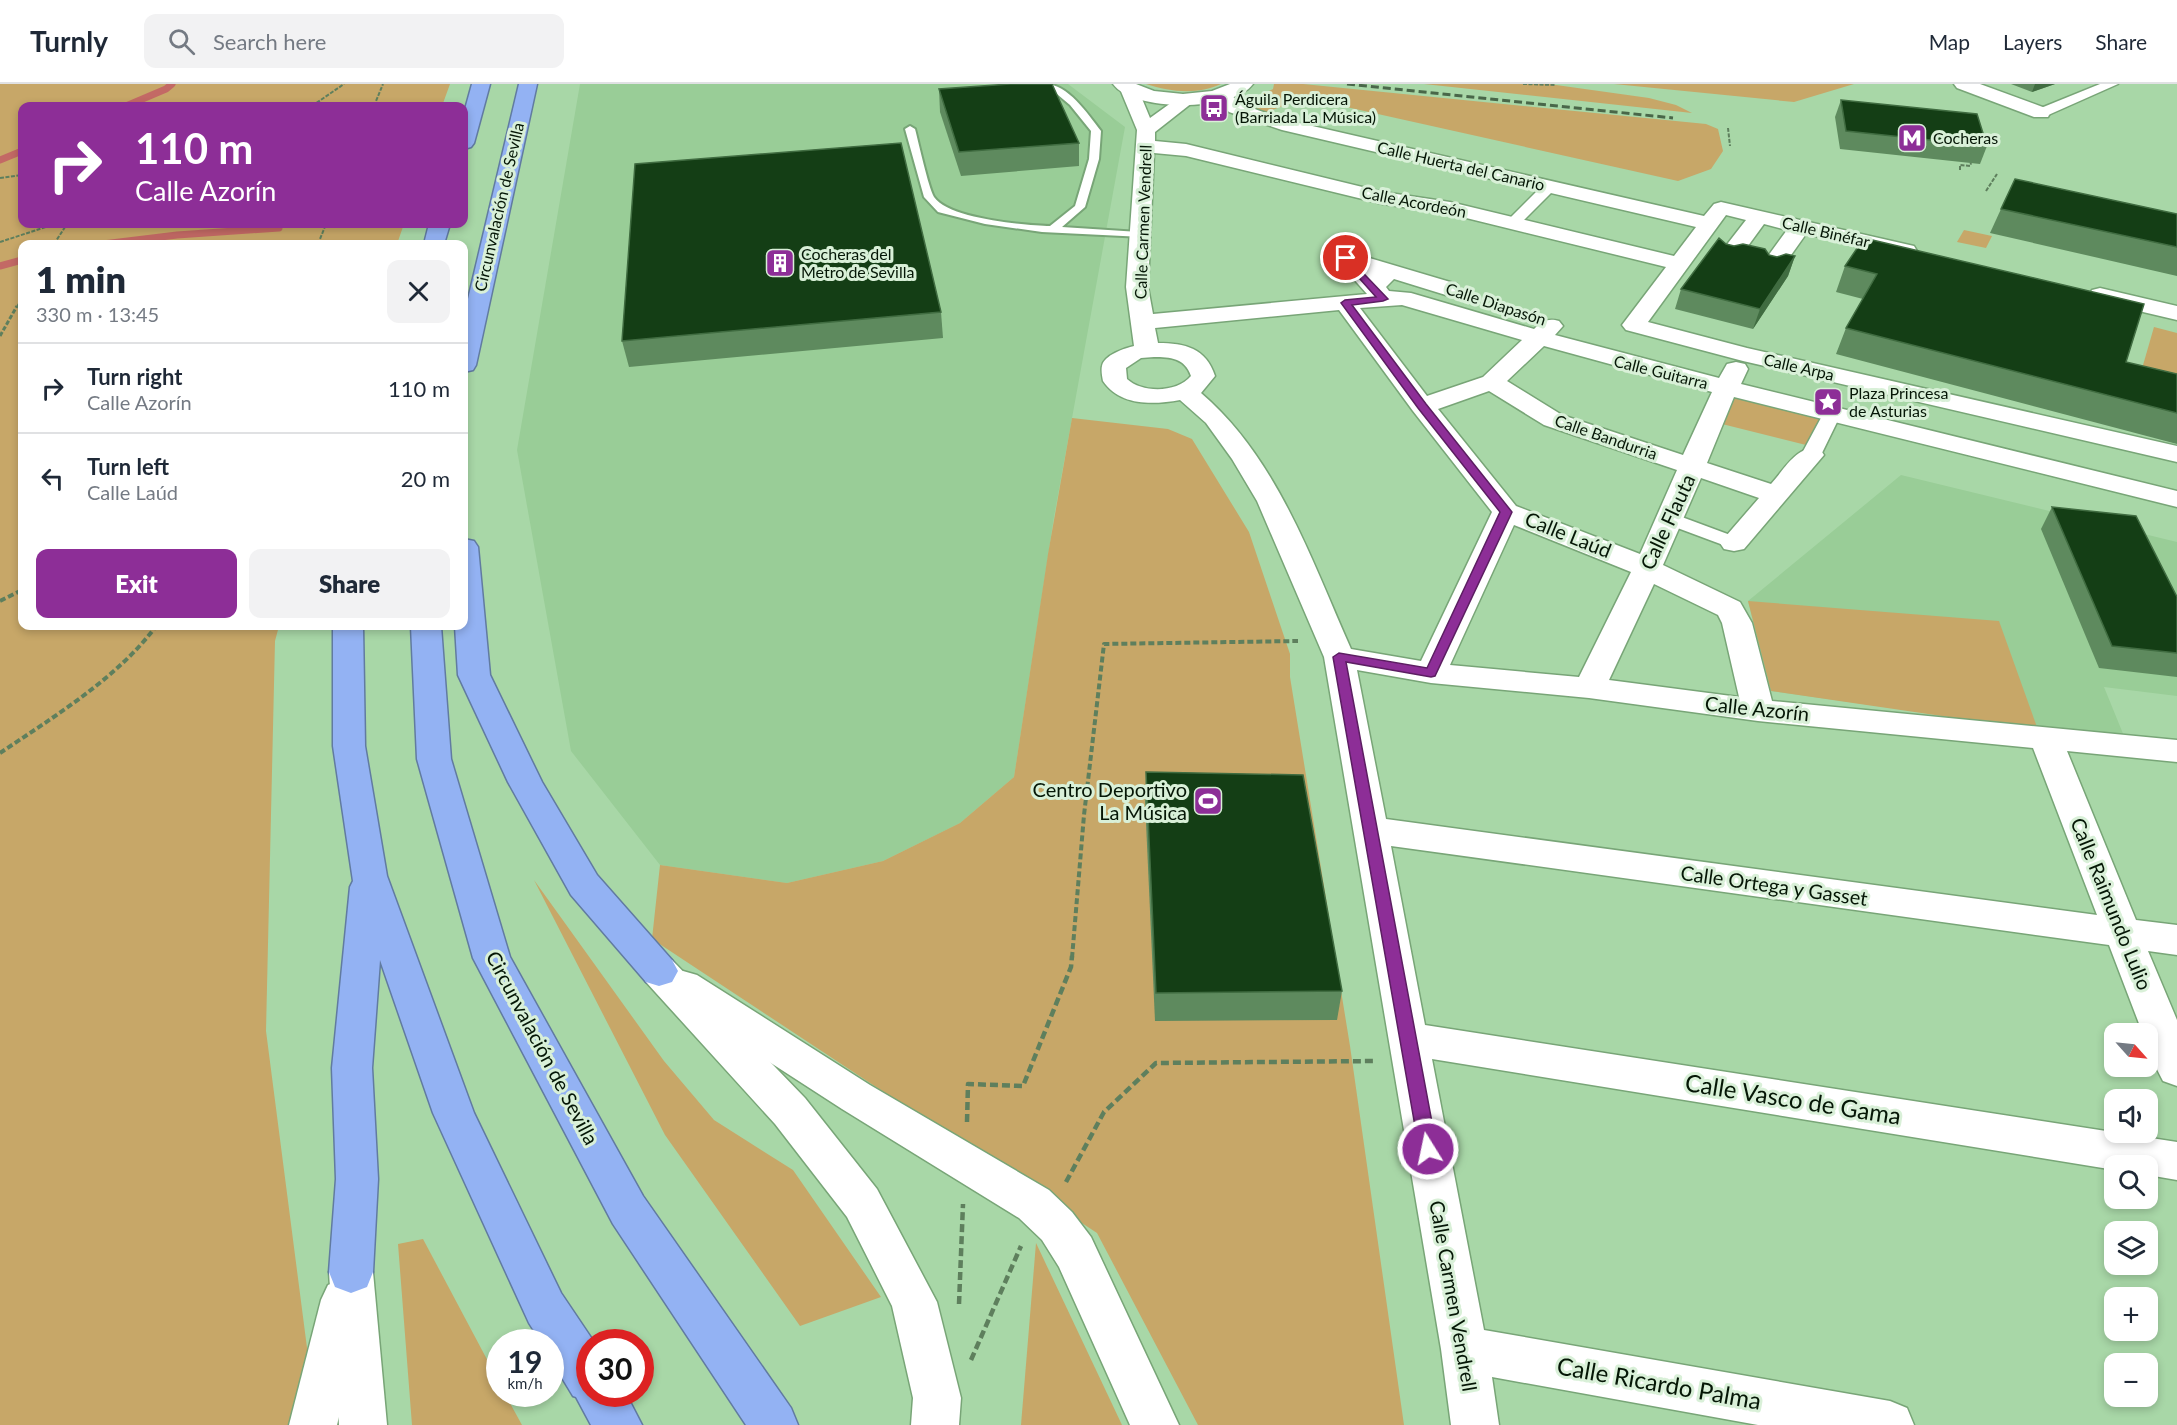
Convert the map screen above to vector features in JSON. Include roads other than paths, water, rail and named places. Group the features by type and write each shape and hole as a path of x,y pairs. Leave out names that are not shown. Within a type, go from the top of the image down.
{"highway":[{"path":"468,129 481,84"},
{"name":"Circunvalación de Sevilla","path":"468,346 528,84"},
{"path":"468,598 474,675 525,782 585,885 659,971"},
{"path":"348,630 349,746 369,876 454,1113 545,1308 576,1357"},
{"name":"Circunvalación de Sevilla","path":"426,630 434,759 492,958 628,1210 774,1425"},
{"path":"351,1272 357,1179 352,1068 369,876"},
{"path":"607,1407 618,1425"}],"street":[{"path":"1125,86 1166,98 1188,99 1221,95 1244,84"},
{"path":"1963,84 2041,113 2111,84"},
{"name":"Calle Carmen Vendrell","path":"1125,86 1146,138 1137,287 1147,350"},
{"name":"Calle Huerta del Canario","path":"1221,95 1236,108 1279,123 1550,186 1714,215"},
{"name":"Calle Carmen Vendrell","path":"1146,138 1188,99"},
{"name":"Calle Acordeón","path":"1146,138 1186,150 1383,198 1450,207 1680,264"},
{"path":"1513,223 1550,186"},
{"name":"Calle Binéfar","path":"1714,215 1759,217 1928,256"},
{"name":"Calle Arpa","path":"1714,215 1634,325 1743,354 2177,454"},
{"path":"1729,256 1759,217"},
{"path":"1771,267 1800,226"},
{"name":"Calle Diapasón","path":"1378,293 1346,258 1554,323 1540,339 1492,382"},
{"path":"1378,293 1390,270"},
{"path":"2075,290 2177,313"},
{"name":"Calle Guitarra","path":"1142,322 1345,303 1378,293 1403,298 1540,339 1831,416 2177,499"},
{"name":"Calle Laúd","path":"1345,303 1422,406 1506,512 1646,568 1729,609 1737,623 1758,710"},
{"path":"1147,350 1176,352 1198,362 1203,370 1203,377 1198,384 1185,392 1163,397 1148,396 1128,390 1114,380 1112,372 1114,365 1127,355 1147,350"},
{"name":"Calle Flauta","path":"1589,688 1671,519 1710,421 1743,354"},
{"path":"1422,406 1492,382"},
{"name":"Calle Bandurria","path":"1492,382 1553,420 1776,495"},
{"name":"Calle Carmen Vendrell","path":"1185,392 1215,418 1244,457 1271,501 1339,657 1464,1349 1475,1425"},
{"path":"1671,519 1734,543 1811,455 1831,416"},
{"name":"Calle Laúd","path":"1431,673 1506,512"},
{"name":"Calle Azorín","path":"1339,657 1431,673 1589,688 1758,710 2177,751"},
{"name":"Calle Raimundo Lulio","path":"2045,738 2177,1069"},
{"name":"Calle Ortega y Gasset","path":"1370,830 2177,940"},
{"path":"659,971 790,1111 862,1203 915,1302 936,1411"},
{"path":"659,971 856,1097 1034,1204 1057,1226 1075,1252 1155,1425"},
{"name":"Calle Vasco de Gama","path":"1410,1050 2177,1161"},
{"path":"313,1425 351,1272"},
{"path":"351,1272 363,1425"},
{"name":"Calle Ricardo Palma","path":"1464,1349 1890,1425"}],"lane":[{"path":"1049,84 1073,103 1096,131 1094,159 1080,207 1052,230"},
{"path":"910,129 929,197 942,210 985,221 1052,230 1139,235"}],"waterway":[{"path":"135,102 166,89 172,84"},
{"path":"0,160 18,153"},
{"path":"136,240 279,228"},
{"path":"0,266 18,261"}],"railway":[{"path":"1347,84 1673,118"}],"place":[{"name":"Águila Perdicera (Barriada La Música)","path":"1214,108"},
{"name":"Cocheras","path":"1912,138"},
{"name":"Cocheras del Metro de Sevilla","path":"780,263"},
{"name":"Plaza Princesa de Asturias","path":"1828,402"},
{"name":"Centro Deportivo La Música","path":"1208,801"}]}
